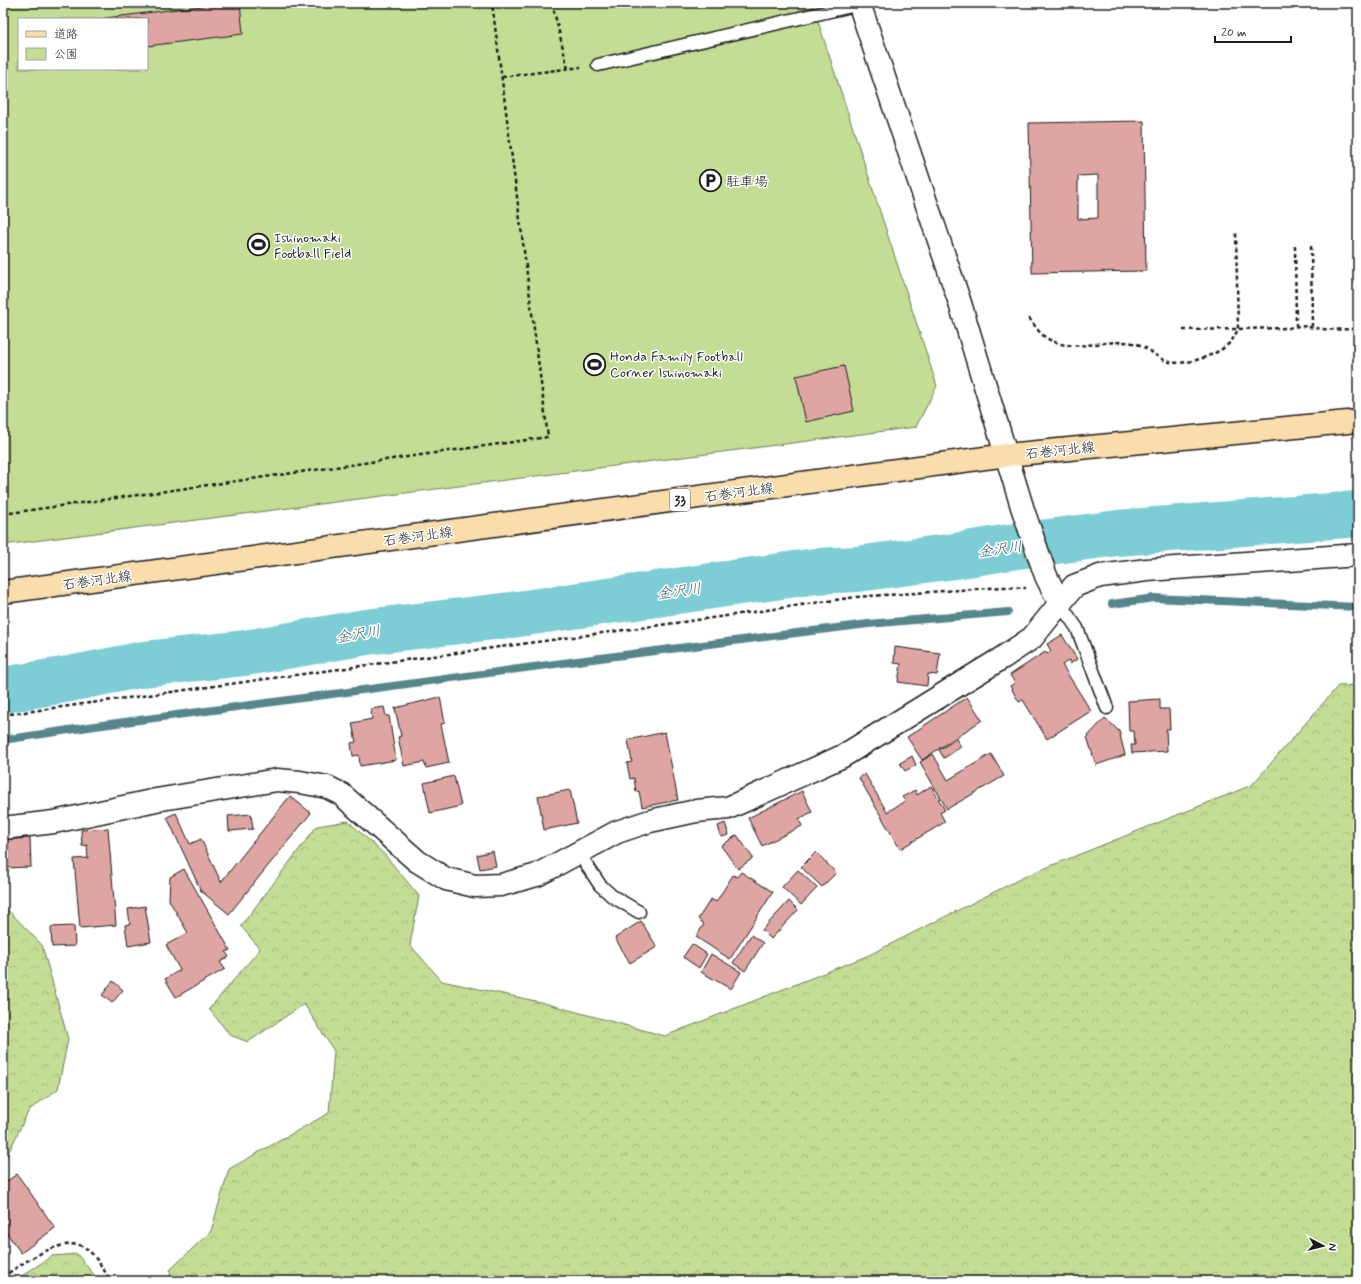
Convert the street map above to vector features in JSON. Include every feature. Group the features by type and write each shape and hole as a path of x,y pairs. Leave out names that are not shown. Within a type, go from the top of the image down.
{"main road":[{"name":"石巻河北線","path":"3,592 1007,455 1358,421"}],"street":[{"path":"3,828 54,822 156,800 277,780 300,782 327,787 341,794 416,861 446,880 475,886 501,886 537,875 617,832 650,821 696,811 728,808 843,756 1032,638 1053,590 1023,510 958,300 861,4"},
{"path":"1053,590 1074,586 1100,576 1170,568 1358,555"}],"lane":[{"path":"598,65 861,4"},
{"path":"1053,590 1077,628 1107,708"},
{"path":"578,852 600,885 612,896 639,912"}],"path":[{"path":"3,514 548,437 492,3"},
{"path":"552,3 568,69"},
{"path":"502,77 598,65"},
{"path":"1029,318 1045,337 1059,343 1073,346 1118,341 1134,343 1149,349 1159,357 1170,362 1180,363 1202,359 1217,352 1232,341 1238,330 1236,232"},
{"path":"1295,246 1296,326"},
{"path":"1311,246 1312,326"},
{"path":"1183,330 1238,330 1289,328 1296,326 1312,326 1322,329 1358,329"},
{"path":"3,715 856,597 1004,587 1053,590"},
{"path":"3,1277 40,1253 60,1245 76,1244 89,1250 111,1281"}],"green space":[{"path":"3,3 812,3 937,386 916,427 3,545"},
{"path":"1358,685 1358,1281 171,1281 170,1270 211,1231 229,1169 329,1113 334,1051 304,1004 248,1042 230,1035 209,1009 260,949 241,926 317,826 348,821 384,854 419,896 410,945 442,981 540,1002 665,1036 867,956 1028,875 1252,785 1338,686"},
{"path":"3,905 42,945 68,1039 58,1089 29,1110 3,1164"},
{"path":"77,1254 99,1281 14,1281 52,1256"}],"building":[{"path":"225,3 240,3 243,34 148,46 148,18 106,18"},
{"path":"1144,121 1146,271 1032,273 1029,123","holes":["1098,175 1098,218 1078,219 1078,176"]},
{"path":"844,366 854,411 806,422 796,376"},
{"path":"1062,635 1077,659 1070,664 1069,660 1062,665 1091,711 1047,739 1023,700 1019,702 1010,686 1015,683 1010,675 1045,652 1047,654 1051,651 1047,644"},
{"path":"895,647 940,653 937,675 928,674 927,686 898,682 901,664 894,663"},
{"path":"440,697 445,723 441,724 449,763 426,768 424,762 404,766 398,737 401,736 395,708"},
{"path":"967,697 982,720 922,760 907,737"},
{"path":"1160,699 1160,709 1169,709 1170,729 1166,729 1167,751 1132,753 1131,745 1135,745 1134,731 1129,731 1128,701"},
{"path":"384,707 386,716 389,716 396,760 360,766 359,755 353,756 351,743 356,742 352,723 372,719 371,709"},
{"path":"1105,718 1119,731 1125,755 1096,765 1087,737"},
{"path":"665,732 678,800 642,807 639,791 636,792 634,778 630,779 627,763 632,762 628,740"},
{"path":"956,739 961,747 944,758 939,750"},
{"path":"933,754 948,780 991,754 1004,776 947,809 920,762"},
{"path":"912,756 916,765 905,771 900,763"},
{"path":"865,774 887,812 905,801 902,797 915,790 917,795 931,786 945,810 940,813 945,822 900,849 859,778"},
{"path":"454,776 461,806 430,813 424,783"},
{"path":"570,790 577,823 544,830 538,796"},
{"path":"802,791 812,812 799,819 802,826 762,846 748,818"},
{"path":"290,796 311,813 229,914 201,891 167,817 176,813 190,844 201,839 221,882"},
{"path":"251,814 253,829 229,831 228,816"},
{"path":"725,823 729,835 721,837 718,826"},
{"path":"108,828 116,925 80,928 74,859 88,858 87,845 82,846 81,830"},
{"path":"737,835 753,858 738,869 721,846"},
{"path":"30,838 31,867 3,868 3,840"},
{"path":"493,851 496,866 480,869 477,855"},
{"path":"816,852 836,873 822,887 801,867"},
{"path":"184,869 230,950 226,952 229,957 220,962 225,969 176,997 165,979 180,970 166,945 188,933 169,900 170,877"},
{"path":"798,870 817,888 801,905 782,887"},
{"path":"741,872 773,892 730,959 696,937 704,924 698,919 711,899 716,902 733,875 737,877"},
{"path":"789,901 798,910 771,939 762,930"},
{"path":"145,906 151,942 128,946 125,925 130,924 128,909"},
{"path":"641,921 657,947 630,963 615,938"},
{"path":"74,926 75,946 52,947 51,927"},
{"path":"751,935 763,943 745,971 733,963"},
{"path":"692,944 707,954 699,968 683,957"},
{"path":"711,954 741,972 731,989 701,972"},
{"path":"113,981 123,990 112,1003 102,995"},
{"path":"17,1174 55,1228 21,1253 3,1228 3,1184"}],"waterway":[{"name":"金沢川","path":"3,690 144,664 245,653 366,632 511,615 816,571 857,569 1118,533 1358,514"},
{"path":"1112,604 1154,598 1358,607"},
{"path":"3,740 95,726 600,658 868,624 1008,612"}],"place":[{"name":"駐車場","path":"711,181"},
{"name":"Ishinomaki Football Field","path":"258,245"},
{"name":"Honda Family Football Corner Ishinomaki","path":"595,364"}]}
